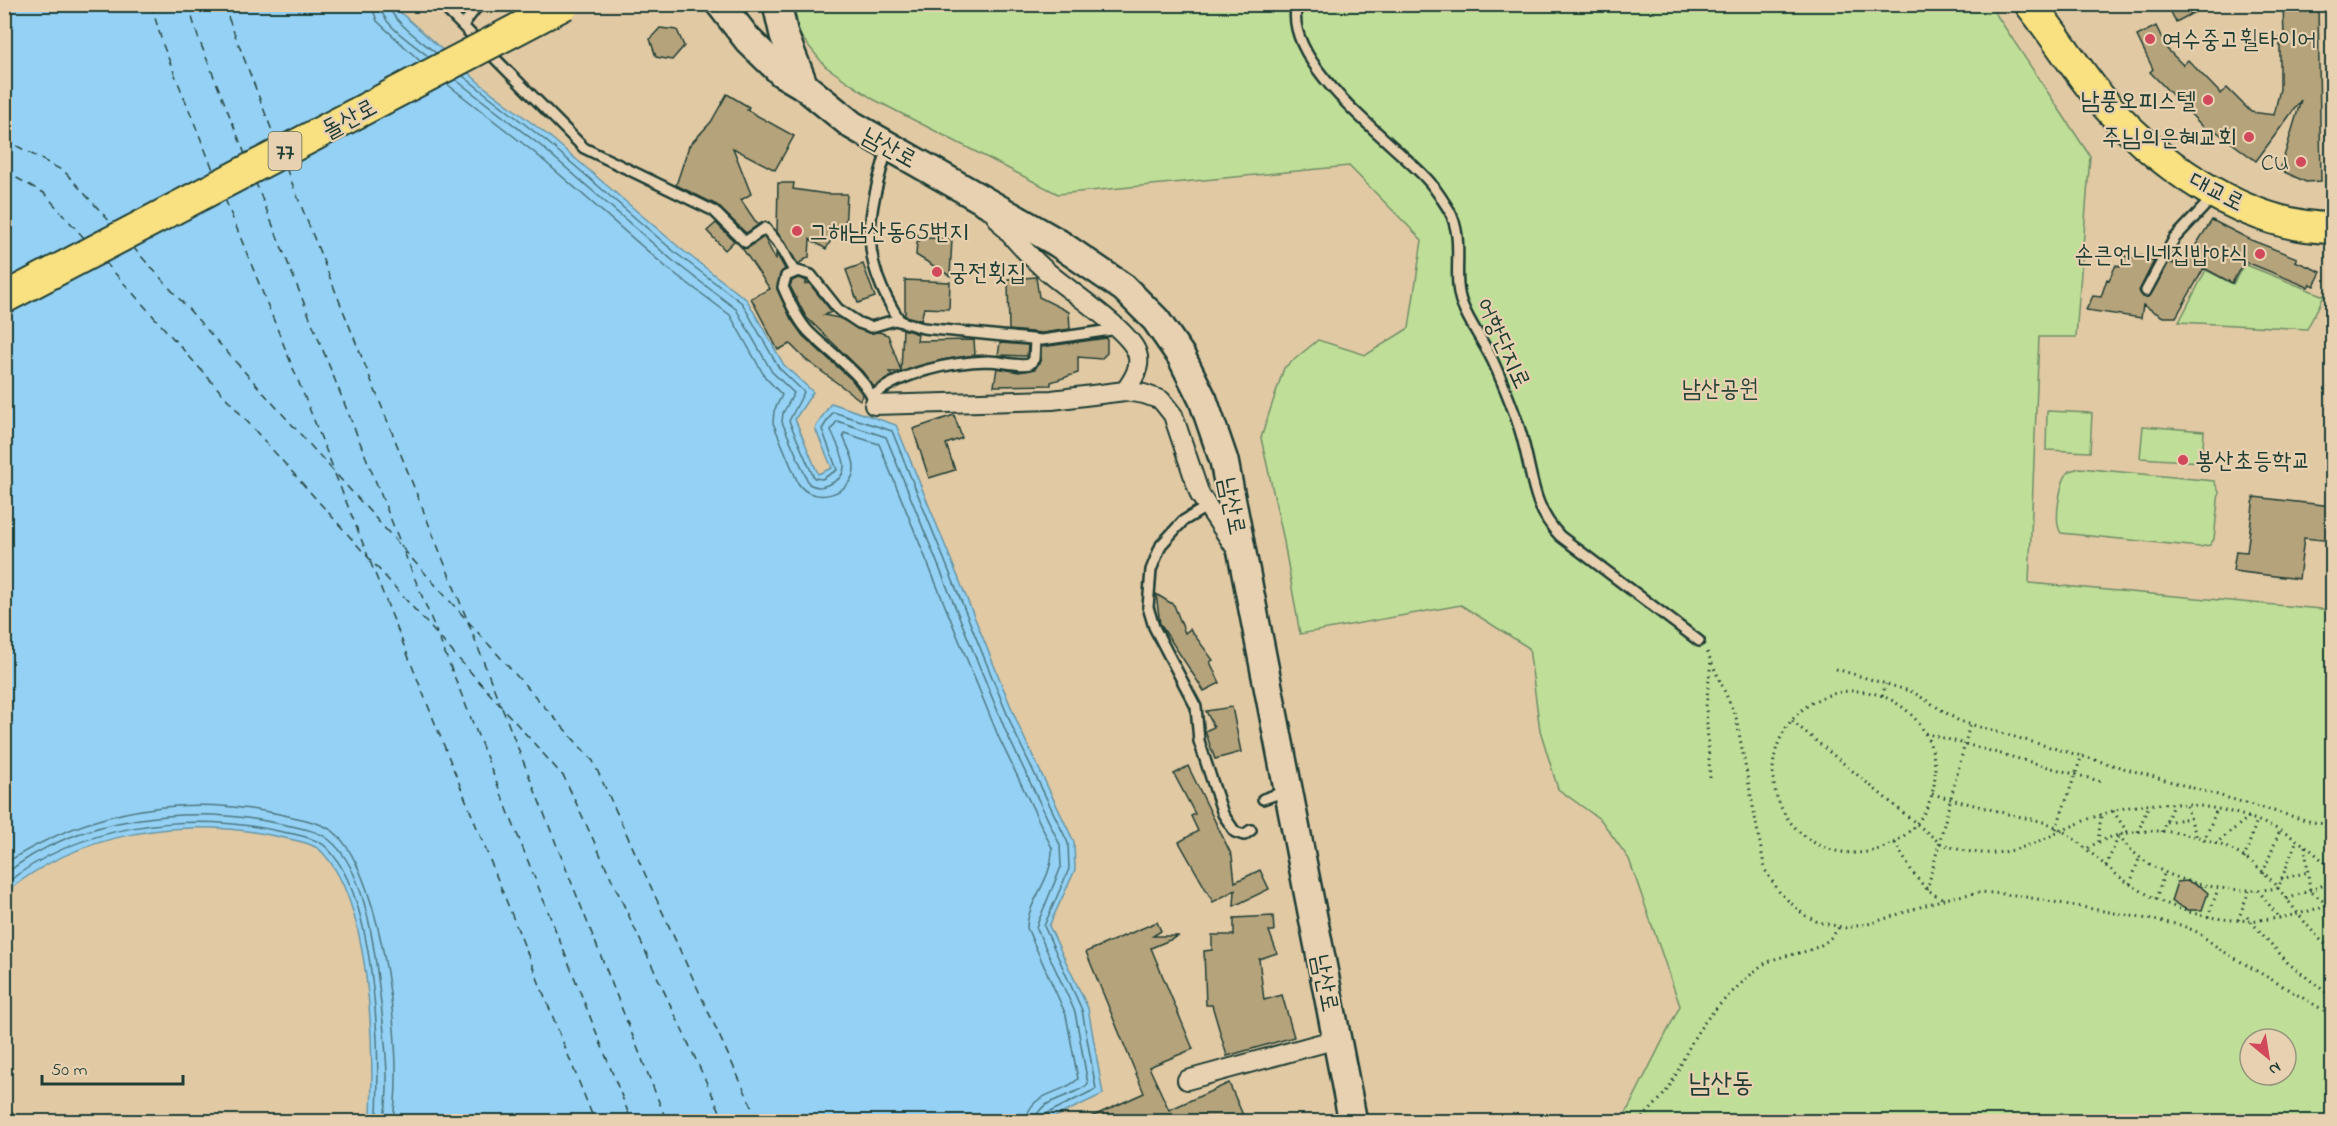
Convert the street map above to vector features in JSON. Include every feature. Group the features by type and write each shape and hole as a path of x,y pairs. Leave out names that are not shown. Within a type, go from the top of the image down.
{"main road":[{"name":"돌산로","path":"4,298 566,4"},
{"name":"대교로","path":"2030,4 2098,95 2165,160 2192,181 2215,194 2276,219 2317,228 2332,228"}],"street":[{"name":"남산로","path":"720,4 782,73 804,86 852,125 982,199 1109,276 1143,305 1170,338 1192,378 1215,430 1224,461 1353,1122"},
{"path":"777,4 784,35 804,86"},
{"path":"982,199 1028,254 1131,342 1139,360 1134,376 1125,391"},
{"path":"873,401 1052,400 1125,391 1154,397 1170,409 1197,487 1243,559"},
{"path":"1187,1080 1337,1038"}],"lane":[{"path":"441,4 584,148 714,211 745,242 765,228 781,247 794,272"},
{"path":"463,25 479,4"},
{"name":"어항단지로","path":"1297,4 1296,27 1313,63 1335,92 1425,177 1450,213 1458,242 1461,303 1496,367 1524,445 1534,493 1543,514 1560,536 1699,641"},
{"path":"888,145 872,201 870,257 888,303 900,321"},
{"path":"2146,291 2174,240 2215,194"},
{"path":"1035,340 1034,359 1030,364 988,361 939,368 902,379 873,401 864,382 802,323 782,282 786,276 794,272 811,275 838,309 858,323 876,327 886,321 900,321 923,328 999,334 1035,340 1118,329"},
{"path":"1208,506 1183,521 1161,545 1151,570 1149,608 1154,627 1196,707 1199,741 1223,814 1235,832 1244,835 1251,830"},
{"path":"1263,799 1289,790"}],"path":[{"path":"1699,641 1711,658 1736,717 1765,870 1780,893 1804,915 1839,927 1865,924 1944,899 1971,893 2015,895 2181,925 2197,932 2221,950 2332,1015"},
{"path":"1710,778 1706,707 1711,658"},
{"path":"1836,669 1923,697 1950,716 1970,724 2312,822 2332,825"},
{"path":"1882,696 1886,684"},
{"path":"1851,691 1882,696 1897,703 1909,713 1926,733 1935,761 1932,794 1928,808 1917,824 1895,843 1870,852 1843,853 1817,845 1795,829 1780,806 1773,780 1775,754 1792,721 1804,709 1827,696 1851,691"},
{"path":"1792,721 1940,843 1967,852 1993,855 2011,852 2113,811 2149,804 2186,805 2217,809 2249,817 2280,830 2305,846 2332,871"},
{"path":"1928,890 1970,724"},
{"path":"1926,733 2103,782"},
{"path":"2056,829 2082,755"},
{"path":"1932,794 2061,831 2088,848 2106,866 2130,884 2183,912 2250,921 2300,915 2332,903"},
{"path":"2138,832 2149,804"},
{"path":"2162,832 2173,805"},
{"path":"2186,805 2197,838"},
{"path":"2204,841 2217,809"},
{"path":"2113,811 2128,833"},
{"path":"2098,842 2101,814"},
{"path":"2214,844 2249,817"},
{"path":"2166,822 2190,818"},
{"path":"2244,859 2257,820"},
{"path":"2263,873 2280,830"},
{"path":"2088,848 2119,835 2138,832 2162,832 2197,838 2214,844 2244,859 2263,873 2317,937 2332,950"},
{"path":"2119,835 2140,856 2165,871 2218,889 2249,891 2278,888"},
{"path":"2106,866 2119,835"},
{"path":"2278,888 2297,840"},
{"path":"1895,843 1928,890 1944,899"},
{"path":"2305,846 2310,891 2328,905"},
{"path":"2130,884 2140,856"},
{"path":"2156,899 2165,871"},
{"path":"2281,879 2308,872"},
{"path":"2287,899 2332,882"},
{"path":"2208,917 2218,889"},
{"path":"2258,890 2280,919"},
{"path":"2238,920 2249,891"},
{"path":"2247,917 2288,963 2332,997"},
{"path":"1638,1122 1669,1088 1698,1031 1748,977 1768,962 1819,947 1832,937 1839,927"}],"green space":[{"name":"남산공원","path":"794,5 1990,5 2090,156 2076,337 2039,337 2029,583 2332,610 2332,1121 1622,1121 1680,1006 1629,859 1601,820 1558,789 1540,730 1529,648 1461,605 1300,634 1283,536 1261,438 1284,368 1318,340 1366,355 1409,328 1422,240 1349,166 1058,194 873,99 825,66 799,34"},
{"path":"2244,264 2324,296 2307,329 2179,322 2206,270 2233,284"},
{"path":"2047,411 2092,413 2090,452 2046,450"},
{"path":"2143,426 2204,431 2202,462 2140,458"},
{"path":"2080,468 2214,481 2219,492 2214,539 2210,545 2200,547 2061,533 2058,511 2063,483 2069,471"}],"water":[{"path":"5,5 392,5 483,86 549,136 681,249 747,300 784,365 813,392 795,419 818,474 832,468 815,428 831,403 896,425 1020,729 1074,842 1075,870 1049,926 1088,1008 1103,1094 1044,1122 367,1121 371,1114 372,1052 366,977 360,939 351,905 338,875 318,849 307,843 240,830 168,829 133,834 98,843 34,872 5,893"}],"building":[{"path":"2167,4 2210,4 2176,22"},
{"path":"2283,4 2318,4 2321,181 2306,182 2280,170 2301,100 2256,161 2213,129 2209,133 2150,72 2153,69 2137,36 2156,26 2167,49 2183,65 2188,60 2221,94 2227,88 2251,112 2274,115 2280,89 2280,37 2284,37"},
{"path":"660,28 677,30 684,46 672,60 656,57 650,39"},
{"path":"727,94 749,107 747,110 794,136 775,170 733,148 751,194 741,200 758,225 746,233 717,205 676,185 689,146 711,122"},
{"path":"778,183 794,183 793,189 827,194 847,194 845,229 838,228 826,249 810,239 809,257 798,264 777,232"},
{"path":"2212,220 2251,240 2297,258 2295,261 2321,272 2314,286 2310,284 2308,287 2244,261 2232,283 2204,268 2176,317 2163,317 2143,305 2141,318 2086,310 2093,296 2101,297 2107,279 2109,280 2116,265 2120,267 2125,256 2133,259 2134,256 2139,258 2140,255 2154,261 2139,291 2143,297 2150,296 2169,262 2173,264 2178,254 2183,257 2186,251 2190,254"},
{"path":"716,223 734,241 725,250 707,231"},
{"path":"764,237 776,260 776,253 785,269 780,274 777,289 791,319 803,336 852,380 863,395 860,400 805,359 790,344 778,350 751,298 770,289 742,248 748,248"},
{"path":"924,238 952,239 950,276 916,255 917,242"},
{"path":"863,264 875,297 858,303 846,270"},
{"path":"1036,277 1039,297 1069,312 1070,329 1042,333 1009,330 1008,279"},
{"path":"798,278 807,281 805,284 809,283 832,312 824,315 839,318 869,333 879,332 888,335 901,371 903,329 918,334 917,341 974,340 975,355 942,360 901,372 889,372 892,376 874,387 862,371 806,317 790,286 792,281"},
{"path":"905,280 950,282 949,309 924,308 921,320 905,316"},
{"path":"1107,338 1107,353 1101,359 1078,357 1078,373 1051,382 1051,385 994,386 997,368 1019,372 1035,369 1041,360 1041,347"},
{"path":"1000,343 1028,345 1027,356 998,355"},
{"path":"954,415 962,438 946,444 955,470 929,478 913,429"},
{"path":"2254,497 2332,506 2332,541 2304,538 2299,579 2233,571 2236,551 2247,552"},
{"path":"1156,594 1174,605 1185,633 1190,629 1213,660 1210,662 1220,683 1204,691 1160,624"},
{"path":"1232,707 1241,752 1215,759 1205,731 1214,727 1206,711"},
{"path":"1188,766 1232,856 1235,882 1260,870 1269,889 1234,906 1235,890 1213,902 1179,842 1198,831 1191,816 1195,814 1174,774"},
{"path":"2187,881 2208,893 2202,910 2187,910 2171,901 2177,882"},
{"path":"1273,916 1274,931 1269,931 1277,953 1259,959 1264,1000 1282,995 1294,1037 1227,1056 1212,1005 1206,1005 1204,951 1212,950 1212,935 1234,935 1234,918"},
{"path":"1157,922 1161,931 1153,936 1179,936 1151,948 1193,1049 1149,1067 1169,1110 1229,1083 1246,1122 1080,1122 1144,1093 1086,952"}],"ferry route":[{"path":"151,4 163,45 214,172"},
{"path":"188,4 198,37 245,154"},
{"path":"223,4 276,141"},
{"path":"4,139 65,172 113,225"},
{"path":"286,168 466,617"},
{"path":"4,171 44,193 84,238"},
{"path":"255,181 402,547"},
{"path":"225,199 334,470"},
{"path":"132,246 593,761 759,1122"},
{"path":"105,262 564,777 725,1122"},
{"path":"335,474 368,556"},
{"path":"404,552 437,633"},
{"path":"370,561 595,1122"},
{"path":"468,622 500,704"},
{"path":"439,638 632,1122"},
{"path":"502,708 667,1122"}],"place":[{"name":"여수중고휠타이어","path":"2150,39"},
{"name":"남풍오피스텔","path":"2208,100"},
{"name":"주님의은혜교회","path":"2249,137"},
{"name":"CU","path":"2301,162"},
{"name":"그해남산동65번지","path":"797,231"},
{"name":"손큰언니네집밥야식","path":"2260,254"},
{"name":"궁전횟집","path":"937,272"},
{"name":"봉산초등학교","path":"2183,460"}],"district":[{"name":"남산동","path":"1721,1082"}]}
